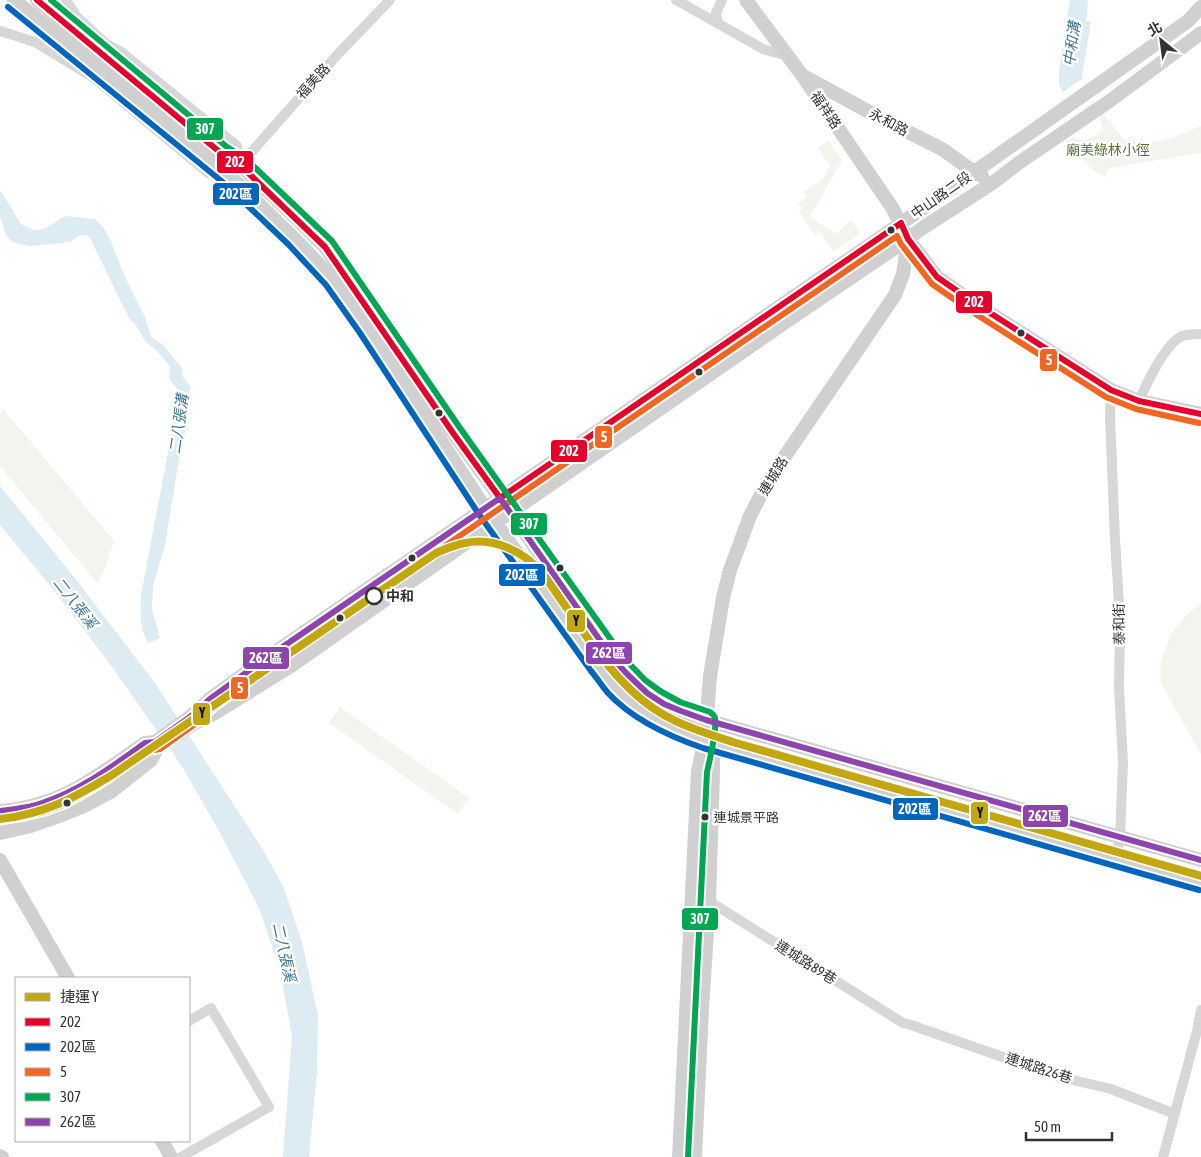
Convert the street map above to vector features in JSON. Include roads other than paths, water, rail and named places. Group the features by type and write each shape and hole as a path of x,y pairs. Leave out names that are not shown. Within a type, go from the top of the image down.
{"main road":[{"path":"14,0 218,159 240,165 325,248 452,433 612,656 627,676 644,692 673,708 706,720 1201,860"},
{"path":"37,0 218,159 232,177 333,279 485,508 598,666 633,704 665,724 705,740 1201,882"},
{"name":"福祥路","path":"746,0 802,75 893,209 908,240 937,277 1111,390 1139,401 1201,414"},
{"name":"中山路二段","path":"193,720 210,698 262,661 901,223 1188,21 1201,7"},
{"name":"中山路二段","path":"0,833 62,816 112,791 151,760 157,745 193,720 215,713 291,666 787,320 994,182 1111,100 1201,33"},
{"name":"永和路","path":"802,75 942,149 974,172 994,182"},
{"name":"連城路","path":"679,1157 698,771 705,740 710,676 723,598 730,570 750,516 768,481 895,295 903,274 908,240"},
{"name":"連城路","path":"695,1157 709,901 713,759 705,740"},
{"name":"中山路二段","path":"0,812 26,808 54,800 77,789 145,743 157,745"},
{"path":"0,860 67,977"},
{"path":"163,1142 172,1157"}],"street":[{"path":"66,0 76,16 106,44 121,52 237,146 240,165"},
{"name":"福美路","path":"240,165 331,60 390,0"},
{"path":"676,0 763,49 788,56"},
{"path":"718,24 716,13 722,0"},
{"path":"0,31 35,42 94,78 208,173 232,177"},
{"path":"1139,401 1159,360 1174,342 1181,336 1201,334"},
{"name":"泰和街","path":"1111,390 1110,417 1120,621 1119,688 1123,763 1120,836 1116,857"},
{"name":"連城路89巷","path":"709,901 903,1023"},
{"path":"181,1157 269,1107 211,1008 190,1020"},
{"path":"1163,1157 1201,1010"},
{"name":"連城路26巷","path":"903,1023 1060,1077 1111,1089 1175,1114"}],"water":[{"name":"中和溝","path":"1070,0 1088,0 1086,21 1091,22 1083,78 1063,92 1059,85 1059,72"},
{"name":"二八張溝","path":"0,190 21,224 34,230 44,229 65,216 95,219 103,227 145,317 151,337 163,345 182,368 183,377 191,387 187,422 165,545 153,586 152,610 160,638 148,643 143,632 141,620 141,595 178,399 173,398 177,389 169,378 170,367 158,352 145,341 129,318 89,236 80,235 71,242 30,246 12,242 6,235 0,217"},
{"name":"二八張溪","path":"0,486 74,577 155,683 263,850 283,886 302,942 318,1016 317,1072 309,1157 283,1157 292,1036 280,970 259,908 219,831 183,768 110,664 53,589 0,525"}],"metro line":[{"name":"Y","path":"0,819 16,817 45,809 85,791 112,775 436,553 461,544 487,542 517,552 534,565 548,581 613,671 632,691 668,717 707,734 736,743 1201,876"}],"place":[{"name":"中和","path":"374,596"},
{"name":"連城景平路","path":"705,817"}],"park label":[{"name":"廟美綠林小徑","path":"1108,150"}]}
